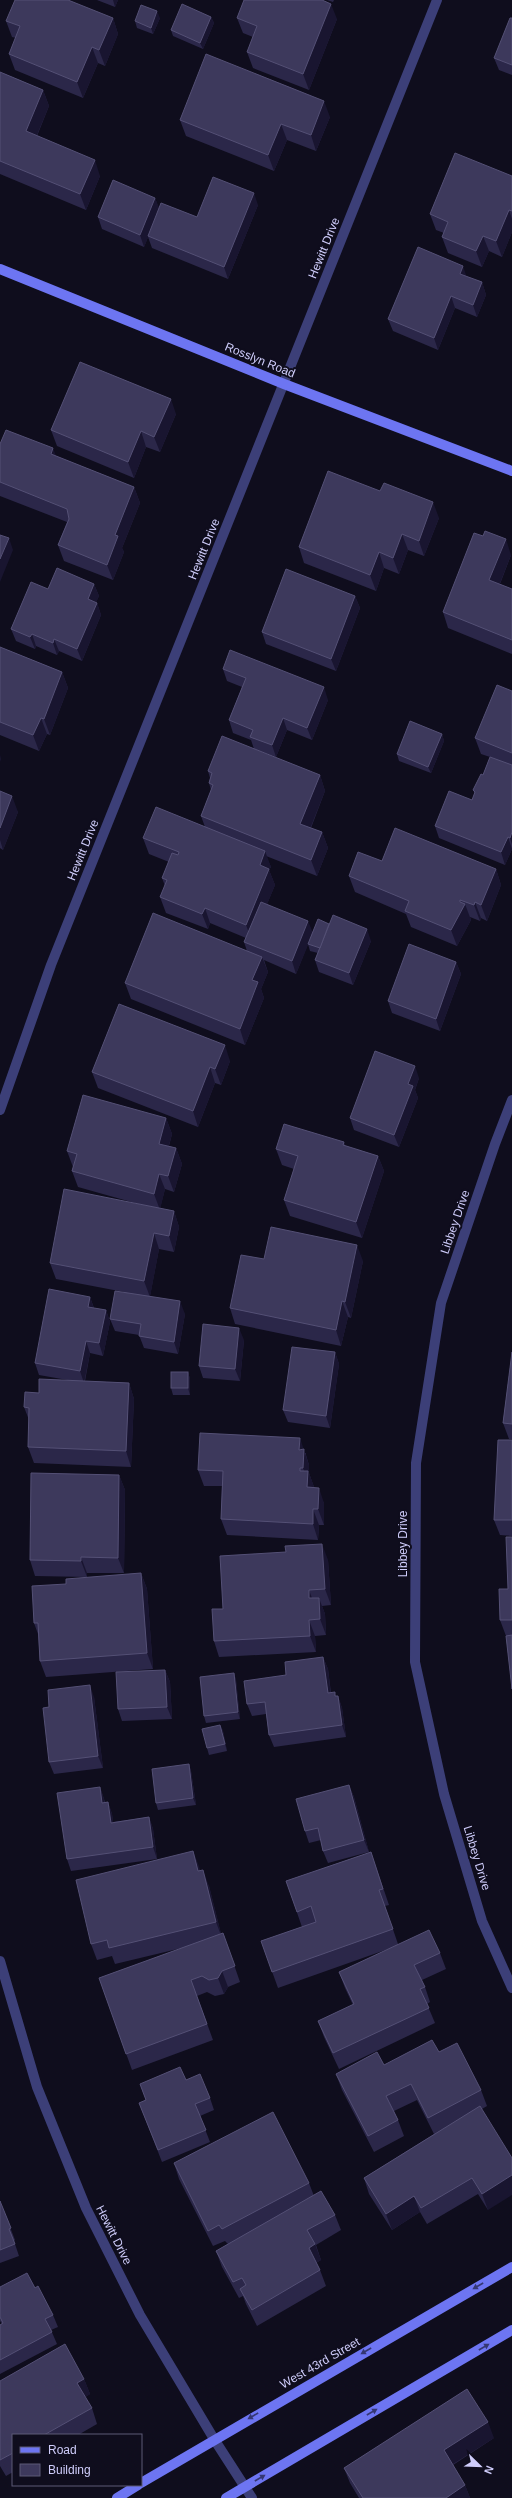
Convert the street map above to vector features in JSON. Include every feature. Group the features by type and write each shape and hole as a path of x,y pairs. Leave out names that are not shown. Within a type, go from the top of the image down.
{"main road":[{"name":"Rosslyn Road","path":"0,269 284,384 512,471"},
{"name":"West 43rd Street","path":"142,2482 214,2439 512,2267"},
{"path":"226,2498 512,2330"},
{"path":"117,2498 136,2486"}],"street":[{"name":"Hewitt Drive","path":"0,1110 51,965 437,0"},
{"name":"Libbey Drive","path":"512,1100 441,1303 416,1463 415,1662 444,1794 482,1921 512,1988"},
{"name":"Hewitt Drive","path":"0,1961 37,2087 86,2208 140,2315 214,2439 252,2498"}],"building":[{"path":"15,0 68,0 113,18 99,50 92,47 77,82 9,54 20,26 6,21"},
{"path":"244,0 322,0 331,4 303,74 247,52 257,26 237,18"},
{"path":"182,4 211,17 200,43 171,30"},
{"path":"141,5 157,11 151,28 135,21"},
{"path":"510,18 512,18 512,65 494,58"},
{"path":"206,54 324,101 311,135 281,124 268,155 180,120"},
{"path":"0,72 43,90 26,131 95,160 80,194 0,161"},
{"path":"455,153 512,176 512,211 509,210 496,241 483,236 476,251 442,237 448,222 430,214"},
{"path":"213,177 254,193 224,267 148,236 161,203 197,217"},
{"path":"113,180 155,198 140,235 98,217"},
{"path":"418,247 463,266 460,274 482,282 473,305 451,296 434,338 388,319"},
{"path":"80,362 171,399 154,437 141,431 128,462 51,430"},
{"path":"6,430 53,448 51,454 134,487 115,535 118,536 107,565 58,545 69,519 67,509 0,482 0,444"},
{"path":"328,471 380,491 384,483 433,502 419,541 402,534 393,558 379,552 370,575 299,547"},
{"path":"485,531 506,539 489,580 512,589 512,640 443,612 474,533 483,536"},
{"path":"0,535 9,538 0,559"},
{"path":"57,568 94,584 88,599 97,603 77,649 54,639 53,643 32,634 30,637 11,629 31,582 48,589"},
{"path":"286,569 355,596 331,659 262,632"},
{"path":"0,647 62,672 44,719 41,718 33,735 0,722"},
{"path":"230,650 324,687 307,728 283,718 272,745 250,737 253,730 229,720 246,678 223,669"},
{"path":"497,685 512,691 512,753 475,738"},
{"path":"410,721 442,734 428,767 397,754"},
{"path":"222,736 320,775 300,824 322,832 311,860 201,816 213,785 209,783 212,773 208,771"},
{"path":"490,757 512,765 512,832 501,852 435,826 449,791 472,800 475,792 473,790 481,774 483,775"},
{"path":"0,791 12,796 0,828"},
{"path":"156,807 265,851 260,865 269,869 246,925 205,908 202,914 160,897 167,880 162,878 172,853 178,855 179,852 143,838"},
{"path":"395,828 496,869 481,905 475,902 474,905 460,900 460,902 465,904 451,930 405,911 409,901 349,876 358,852 382,861"},
{"path":"261,902 308,921 292,961 244,942"},
{"path":"153,913 262,957 252,980 258,982 240,1029 125,983"},
{"path":"333,915 367,929 349,973 315,960"},
{"path":"318,919 329,924 320,948 308,944"},
{"path":"409,944 456,962 436,1019 388,1001"},
{"path":"119,1004 225,1045 215,1069 210,1067 193,1111 92,1072"},
{"path":"375,1051 415,1066 408,1084 413,1086 394,1135 350,1118"},
{"path":"83,1095 166,1118 159,1144 176,1148 168,1176 159,1174 154,1194 72,1171 77,1154 67,1151"},
{"path":"284,1124 344,1142 343,1145 378,1156 356,1222 284,1200 298,1156 276,1149"},
{"path":"64,1189 174,1211 169,1236 154,1233 144,1281 50,1263"},
{"path":"271,1227 357,1245 345,1302 342,1301 336,1330 230,1308 241,1255 264,1259"},
{"path":"49,1289 90,1297 88,1307 106,1310 99,1343 86,1341 80,1371 35,1363"},
{"path":"115,1291 180,1301 174,1342 139,1336 141,1324 110,1319"},
{"path":"203,1324 239,1328 235,1369 199,1366"},
{"path":"292,1347 335,1352 326,1416 283,1410"},
{"path":"512,1352 512,1424 503,1423"},
{"path":"171,1372 188,1372 188,1388 171,1388"},
{"path":"39,1379 129,1383 126,1451 28,1447 29,1408 24,1407 25,1392 39,1393"},
{"path":"200,1433 300,1438 299,1450 304,1449 303,1468 300,1468 300,1471 308,1471 307,1487 319,1488 318,1509 313,1509 313,1524 221,1519 223,1471 198,1470"},
{"path":"498,1440 512,1440 512,1520 494,1520"},
{"path":"31,1473 119,1475 118,1558 81,1557 81,1561 30,1560"},
{"path":"506,1537 512,1537 512,1620 500,1620 499,1589 508,1589"},
{"path":"322,1544 325,1589 309,1590 309,1598 319,1598 320,1619 309,1620 310,1636 214,1641 212,1609 223,1609 220,1556 286,1552 285,1546"},
{"path":"141,1573 147,1653 40,1661 38,1623 34,1623 32,1586 66,1584 66,1579"},
{"path":"512,1635 512,1689 506,1636"},
{"path":"323,1657 328,1693 335,1692 335,1696 338,1696 342,1725 269,1735 265,1702 247,1704 244,1681 286,1675 285,1662"},
{"path":"165,1670 167,1707 118,1709 116,1672"},
{"path":"234,1673 238,1712 204,1716 200,1677"},
{"path":"90,1685 98,1756 49,1762 43,1708 49,1707 48,1690"},
{"path":"220,1725 225,1744 207,1748 202,1729"},
{"path":"189,1764 193,1798 156,1803 152,1769"},
{"path":"349,1785 364,1840 323,1851 318,1828 305,1831 296,1799"},
{"path":"100,1787 102,1803 108,1802 111,1823 149,1817 153,1847 67,1859 57,1793"},
{"path":"193,1851 198,1871 203,1870 216,1922 109,1948 107,1940 91,1944 76,1880"},
{"path":"371,1852 383,1889 379,1890 393,1929 272,1972 261,1941 316,1922 311,1906 297,1912 286,1881"},
{"path":"429,1930 440,1953 414,1965 425,1987 420,1989 429,2008 333,2053 318,2021 354,2004 339,1972"},
{"path":"223,1933 235,1966 222,1971 218,1978 209,1980 202,1976 191,1980 207,2024 126,2054 99,1978"},
{"path":"432,2040 439,2052 457,2043 481,2090 428,2118 411,2084 386,2096 398,2120 368,2136 336,2074 377,2052 384,2065"},
{"path":"180,2067 186,2080 200,2074 210,2098 195,2104 206,2130 158,2150 139,2103 146,2100 140,2084"},
{"path":"480,2106 512,2158 512,2175 482,2194 472,2178 421,2208 414,2196 386,2214 364,2178"},
{"path":"273,2112 309,2183 222,2229 219,2225 208,2231 174,2163"},
{"path":"321,2191 335,2215 307,2230 315,2244 309,2248 320,2270 252,2310 240,2289 246,2285 242,2278 233,2282 216,2251"},
{"path":"0,2201 11,2228 9,2229 15,2244 0,2250"},
{"path":"27,2273 35,2288 38,2286 53,2315 45,2319 52,2332 0,2360 0,2325 3,2323 0,2317 0,2287"},
{"path":"65,2344 84,2379 77,2383 92,2408 46,2434 12,2434 12,2454 0,2460 0,2381"},
{"path":"467,2389 488,2422 444,2450 465,2485 446,2498 363,2498 344,2468"}]}
